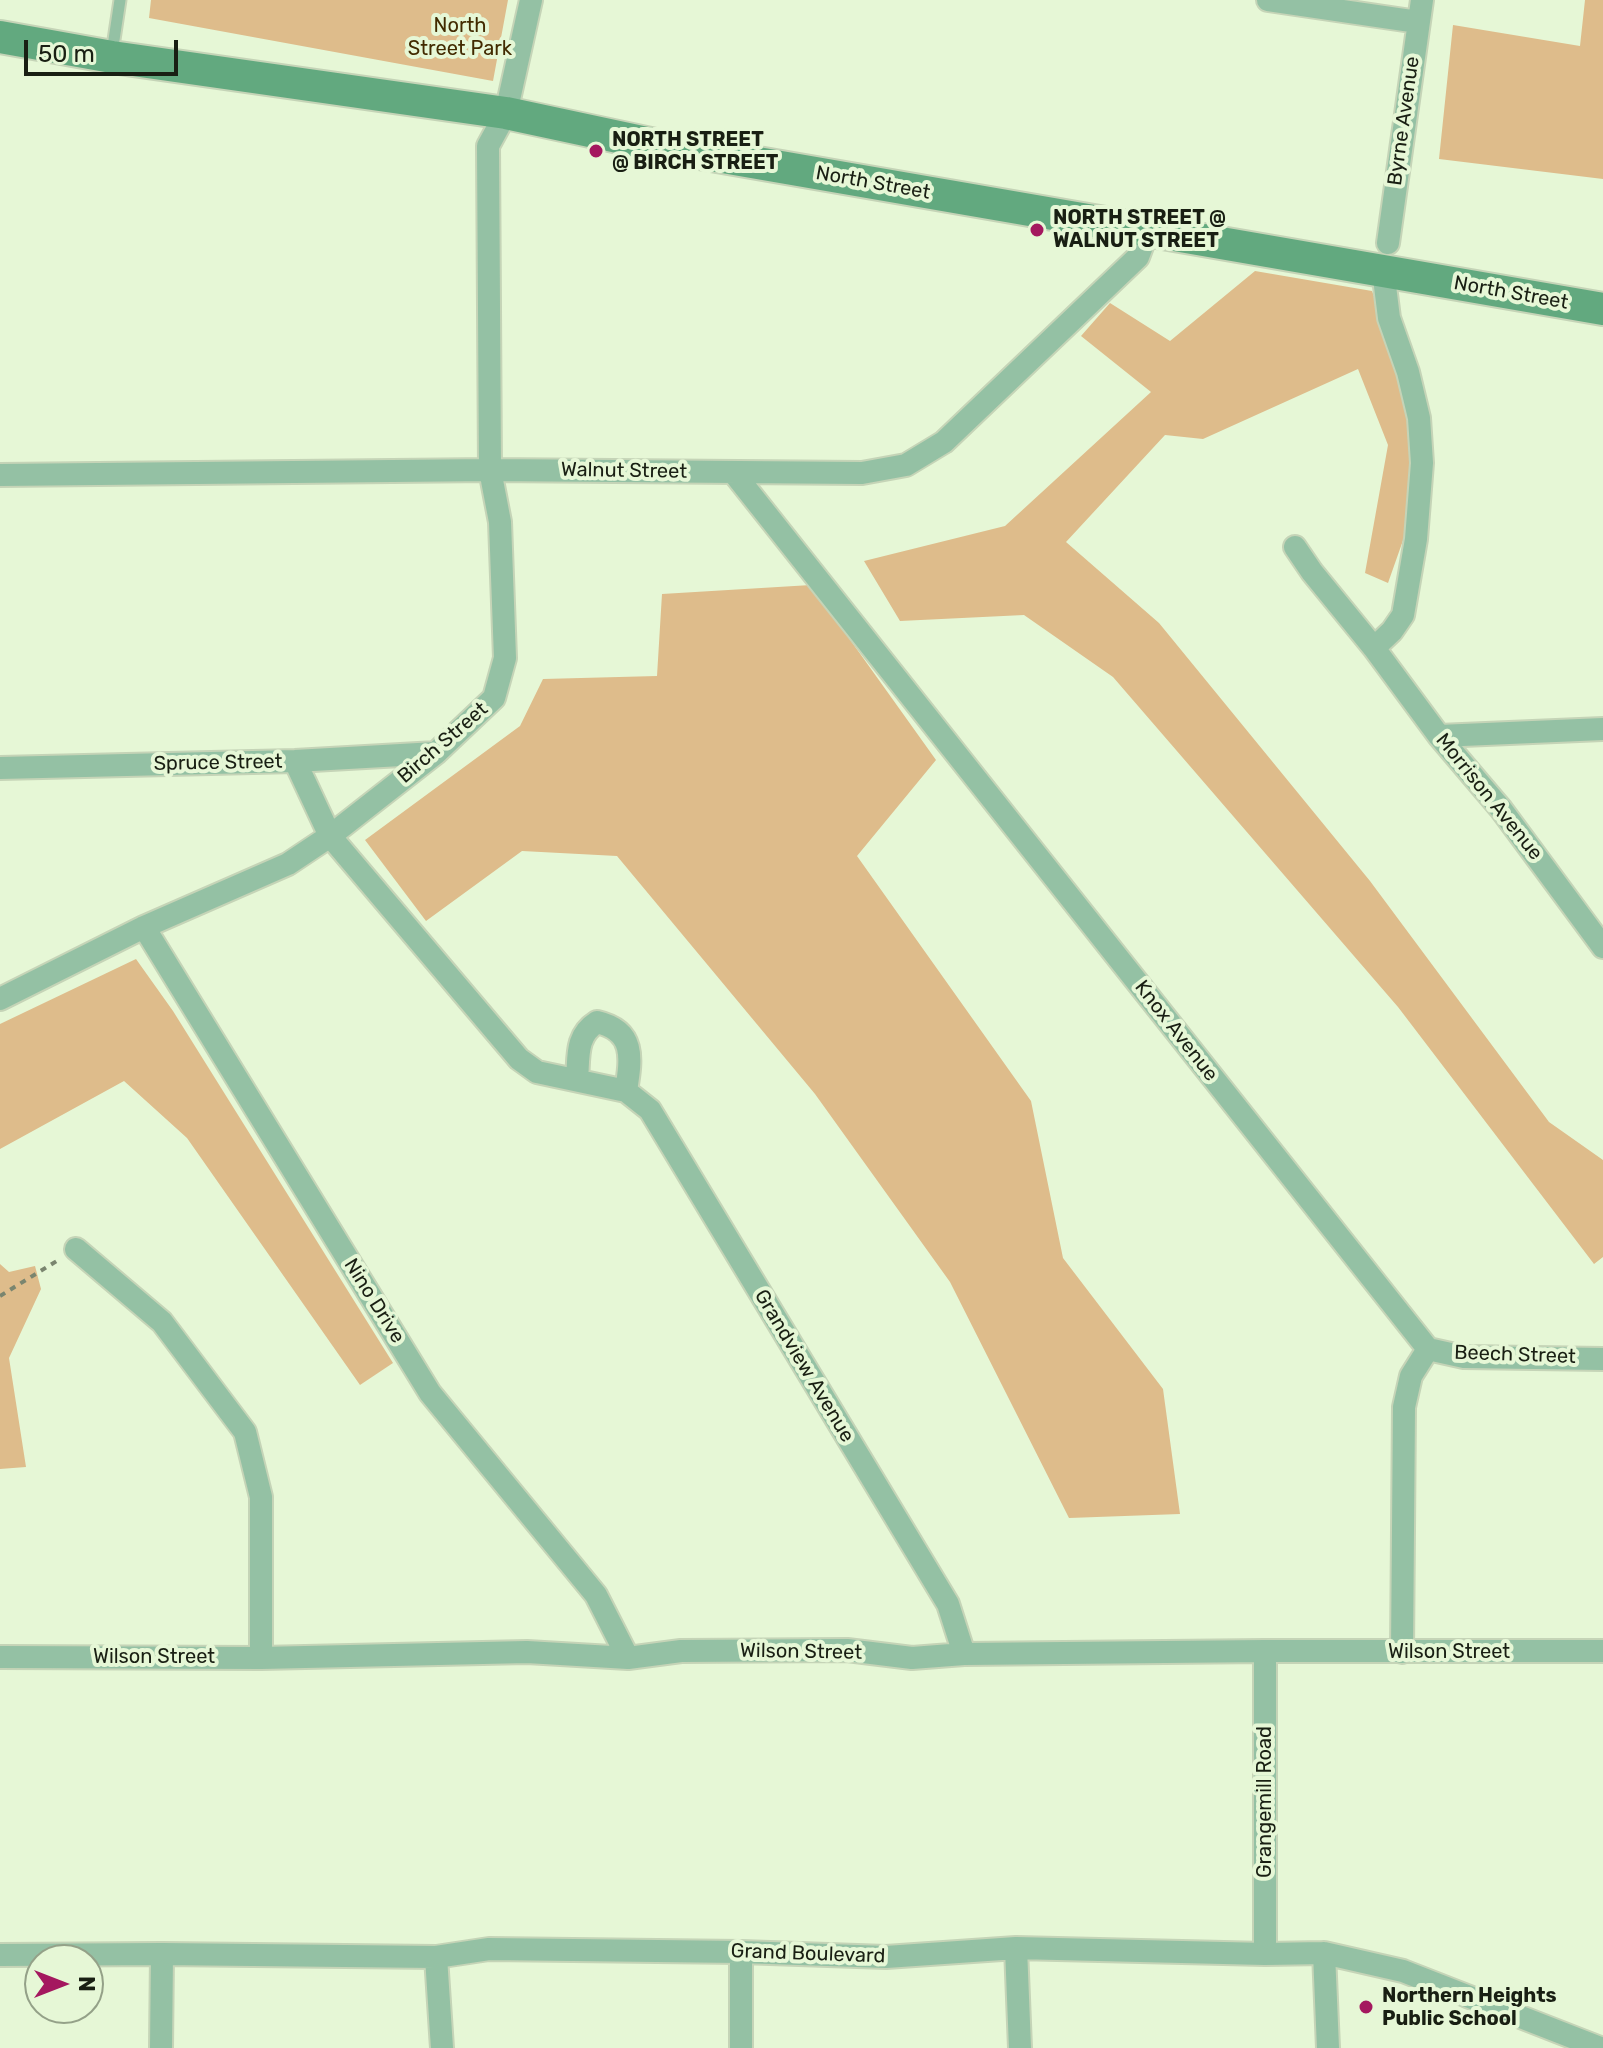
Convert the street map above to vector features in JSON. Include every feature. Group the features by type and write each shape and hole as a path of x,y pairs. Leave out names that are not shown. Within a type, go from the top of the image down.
{"main road":[{"name":"North Street","path":"0,37 112,57 506,113 665,147 1148,230 1385,256 1603,309"}],"street":[{"name":"Birch Street","path":"0,999 144,927 288,864 330,836 436,753 494,698 505,658 500,522 490,470 488,146 506,113 531,0"},
{"path":"1268,0 1420,11"},
{"name":"Byrne Avenue","path":"1385,256 1420,11"},
{"name":"Walnut Street","path":"0,475 490,470 862,473 906,465 944,442 1138,257 1148,230"},
{"path":"1374,648 1403,615 1416,539 1422,463 1419,418 1408,372 1389,318 1385,256"},
{"name":"Knox Avenue","path":"733,472 1428,1349"},
{"name":"Morrison Avenue","path":"1295,547 1439,736 1501,809 1603,947"},
{"path":"1439,736 1603,729"},
{"name":"Spruce Street","path":"0,768 295,761 436,753"},
{"path":"295,761 330,836 519,1059 537,1072 626,1091 630,1066 627,1042 613,1026 597,1022 589,1027 582,1037 577,1080"},
{"name":"Nino Drive","path":"144,927 430,1393 596,1595 628,1658"},
{"name":"Grandview Avenue","path":"626,1091 650,1110 948,1604 964,1654"},
{"path":"76,1249 162,1322 245,1432 261,1497 261,1658"},
{"path":"1402,1652 1404,1407 1411,1376 1428,1349"},
{"name":"Beech Street","path":"1428,1349 1464,1357 1603,1359"},
{"name":"Wilson Street","path":"0,1657 261,1658 527,1652 628,1658 681,1651 847,1650 912,1658 964,1654 1603,1651"},
{"name":"Grangemill Road","path":"1265,1651 1265,1954"},
{"path":"1016,1948 1020,2048"},
{"name":"Grand Boulevard","path":"0,1955 436,1957 489,1949 886,1957 1016,1948 1324,1953 1403,1971 1600,2048"},
{"path":"741,1952 741,2048"},
{"path":"1324,1953 1328,2048"},
{"path":"161,2048 162,1954"},
{"path":"436,1957 442,2048"}],"lane":[{"path":"112,57 120,0"}],"path":[{"path":"0,1296 76,1249"}],"green space":[{"name":"North Street Park","path":"151,0 508,0 493,81 149,18"},
{"path":"1585,0 1603,0 1603,179 1439,159 1453,25 1580,46"},
{"path":"1255,271 1372,291 1412,396 1407,529 1388,583 1365,573 1388,445 1358,369 1203,439 1165,435 1066,542 1159,623 1370,881 1549,1122 1603,1160 1603,1257 1594,1264 1398,1007 1113,677 1024,615 900,621 864,561 1005,526 1151,392 1081,336 1110,303 1170,341"},
{"path":"811,585 936,760 857,856 1031,1101 1063,1258 1163,1389 1180,1514 1069,1518 950,1282 815,1094 617,856 522,851 426,921 365,840 520,726 543,679 657,676 662,594"},
{"path":"136,959 173,1011 393,1363 360,1385 187,1138 124,1081 0,1149 0,1024"},
{"path":"0,1264 9,1272 35,1266 41,1289 9,1358 26,1467 0,1469"}],"place":[{"name":"NORTH STREET @ BIRCH STREET","path":"596,151"},
{"name":"NORTH STREET @ WALNUT STREET","path":"1037,230"},
{"name":"Northern Heights Public School","path":"1366,2007"}]}
